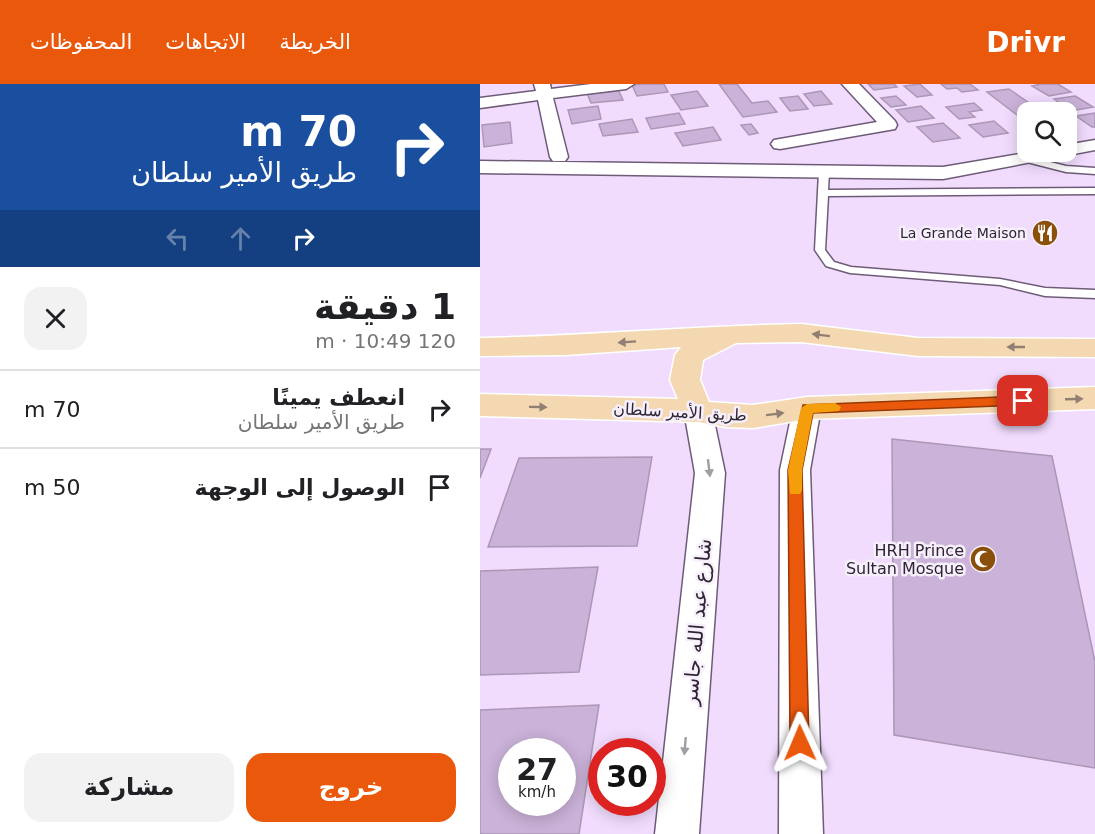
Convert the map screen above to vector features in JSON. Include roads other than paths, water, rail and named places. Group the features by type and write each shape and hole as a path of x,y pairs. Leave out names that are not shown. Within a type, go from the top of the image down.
{"main road":[{"path":"480,347 566,346 735,334 801,333 918,347 1095,348"},
{"path":"698,411 686,380 689,355 735,334"},
{"name":"طريق الأمير سلطان","path":"480,405 698,411 726,417 774,415 807,408 1095,398"}],"street":[{"path":"480,103 543,89 627,84"},
{"path":"780,144 889,125 850,84"},
{"path":"543,89 559,157"},
{"path":"1077,148 1095,145"},
{"path":"480,167 943,173 1017,159"},
{"path":"801,834 795,470 807,408"},
{"name":"شارع عبد الله جاسر","path":"677,834 710,473 698,411"}],"lane":[{"path":"1038,162 1066,169 1095,171"},
{"path":"824,172 820,250 830,264 850,270 1000,282 1045,292 1095,294"},
{"path":"823,192 1095,191"}],"place":[{"name":"La Grande Maison","path":"1045,233"},
{"name":"HRH Prince Sultan Mosque","path":"983,559"}]}
